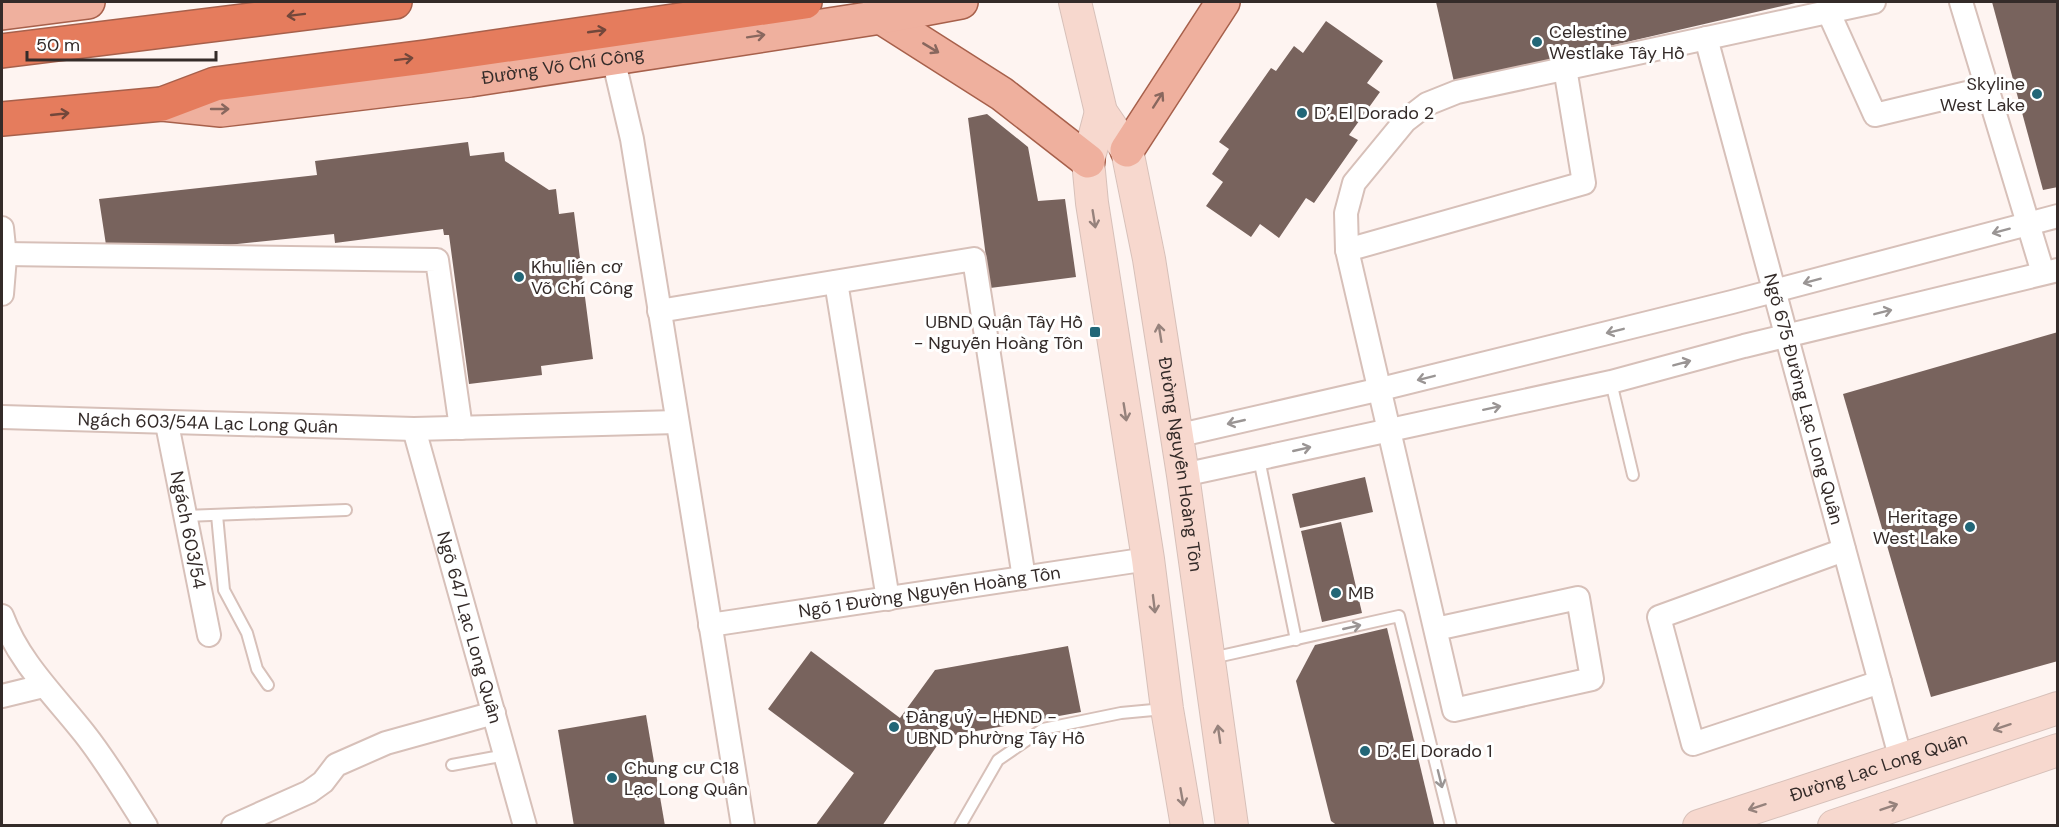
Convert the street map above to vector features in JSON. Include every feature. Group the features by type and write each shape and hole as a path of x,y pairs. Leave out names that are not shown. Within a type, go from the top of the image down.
{"highway":[{"path":"2,51 395,2"},
{"name":"Đường Võ Chí Công","path":"2,120 162,104 214,84 425,57 805,2"}],"main road":[{"path":"2,13 88,2"},
{"name":"Đường Võ Chí Công","path":"162,104 221,110 470,80 881,17 961,2"},
{"name":"Đường Nguyễn Hoàng Tôn","path":"1075,2 1101,112 1127,150 1149,259 1183,475 1232,825"},
{"path":"1127,150 1223,2"},
{"path":"881,17 995,89 1088,161"},
{"name":"Đường Nguyễn Hoàng Tôn","path":"1101,112 1088,161 1092,202 1148,559 1167,709 1187,825"},
{"name":"Đường Lạc Long Quân","path":"1699,825 2058,708"},
{"path":"1834,825 2058,750"}],"street":[{"path":"1436,629 1578,598 1592,680 1454,710 1391,429 1347,250 1346,213 1354,183 1380,148 1405,121 1427,104 1457,92 1874,2"},
{"path":"1183,475 1611,382 1785,336 2050,271 2029,223 1961,2"},
{"path":"1828,11 1875,115 1988,88"},
{"name":"Ngõ 675 Đường Lạc Long Quân","path":"1706,38 1901,760"},
{"path":"613,58 632,139 743,825"},
{"path":"1347,250 1584,183 1565,68"},
{"path":"1176,436 1381,389 1774,291 2058,216"},
{"path":"2,228 4,254 2,294"},
{"path":"4,254 437,260 462,428"},
{"path":"659,312 974,259 1024,578"},
{"path":"836,282 888,598"},
{"name":"Ngách 603/54A Lạc Long Quân","path":"2,417 166,424 414,429 677,422"},
{"name":"Ngách 603/54","path":"166,424 208,635"},
{"name":"Ngõ 647 Lạc Long Quân","path":"414,429 525,825"},
{"path":"1844,550 1659,618 1693,744 1880,682"},
{"name":"Ngõ 1 Đường Nguyễn Hoàng Tôn","path":"710,625 1148,559"},
{"path":"2,616 8,633 42,686 84,733 146,825"},
{"path":"2,696 42,686"},
{"path":"233,825 309,792 322,782 336,765 386,743 494,713"}],"lane":[{"path":"1611,382 1633,475"},
{"path":"1259,459 1296,640"},
{"path":"185,516 346,510"},
{"path":"217,515 224,590 247,633 257,669 268,685"},
{"path":"1208,659 1399,616 1451,825"},
{"path":"960,825 998,760 1043,729 1121,713 1167,709"},
{"path":"452,765 506,755"}],"building":[{"name":"Celestine Westlake Tây Hồ","path":"1436,2 1800,2 1454,82"},
{"name":"Skyline West Lake","path":"1992,2 2058,2 2058,187 2043,190"},
{"name":"D’. El Dorado 2","path":"1326,21 1383,61 1367,83 1380,92 1349,135 1358,140 1314,203 1306,198 1279,238 1260,224 1251,237 1206,206 1223,182 1212,174 1229,149 1219,142 1271,68 1276,71 1294,46 1303,53"},
{"path":"987,114 1028,147 1038,201 1065,199 1076,277 990,288 968,118"},
{"name":"Khu liên cơ Võ Chí Công","path":"468,142 470,156 504,152 505,161 549,190 556,189 559,214 574,212 593,359 541,366 542,375 469,384 449,235 444,235 443,229 335,243 334,234 209,247 106,245 99,199 317,175 315,161"},
{"name":"Heritage West Lake","path":"2058,332 2058,661 1931,697 1843,394"},
{"path":"1365,477 1373,512 1300,528 1292,494"},
{"path":"1341,522 1362,613 1322,622 1301,531"},
{"name":"D’. El Dorado 1","path":"1387,628 1434,824 1338,826 1331,821 1296,681 1315,645"},
{"name":"Đảng uỷ - HĐND - UBND phường Tây Hồ","path":"1068,646 1081,712 943,737 882,826 815,826 854,773 768,709 811,651 900,718 935,670"},
{"name":"Chung cư C18 Lạc Long Quân","path":"646,715 665,826 574,826 558,730"}],"place":[{"name":"Celestine Westlake Tây Hồ","path":"1537,42"},
{"name":"Skyline West Lake","path":"2037,94"},
{"name":"D’. El Dorado 2","path":"1302,113"},
{"name":"Khu liên cơ Võ Chí Công","path":"519,277"},
{"name":"UBND Quận Tây Hồ - Nguyễn Hoàng Tôn","path":"1095,332"},
{"name":"Heritage West Lake","path":"1970,527"},
{"name":"MB","path":"1336,593"},
{"name":"Đảng uỷ - HĐND - UBND phường Tây Hồ","path":"894,727"},
{"name":"D’. El Dorado 1","path":"1365,751"},
{"name":"Chung cư C18 Lạc Long Quân","path":"612,778"}]}
